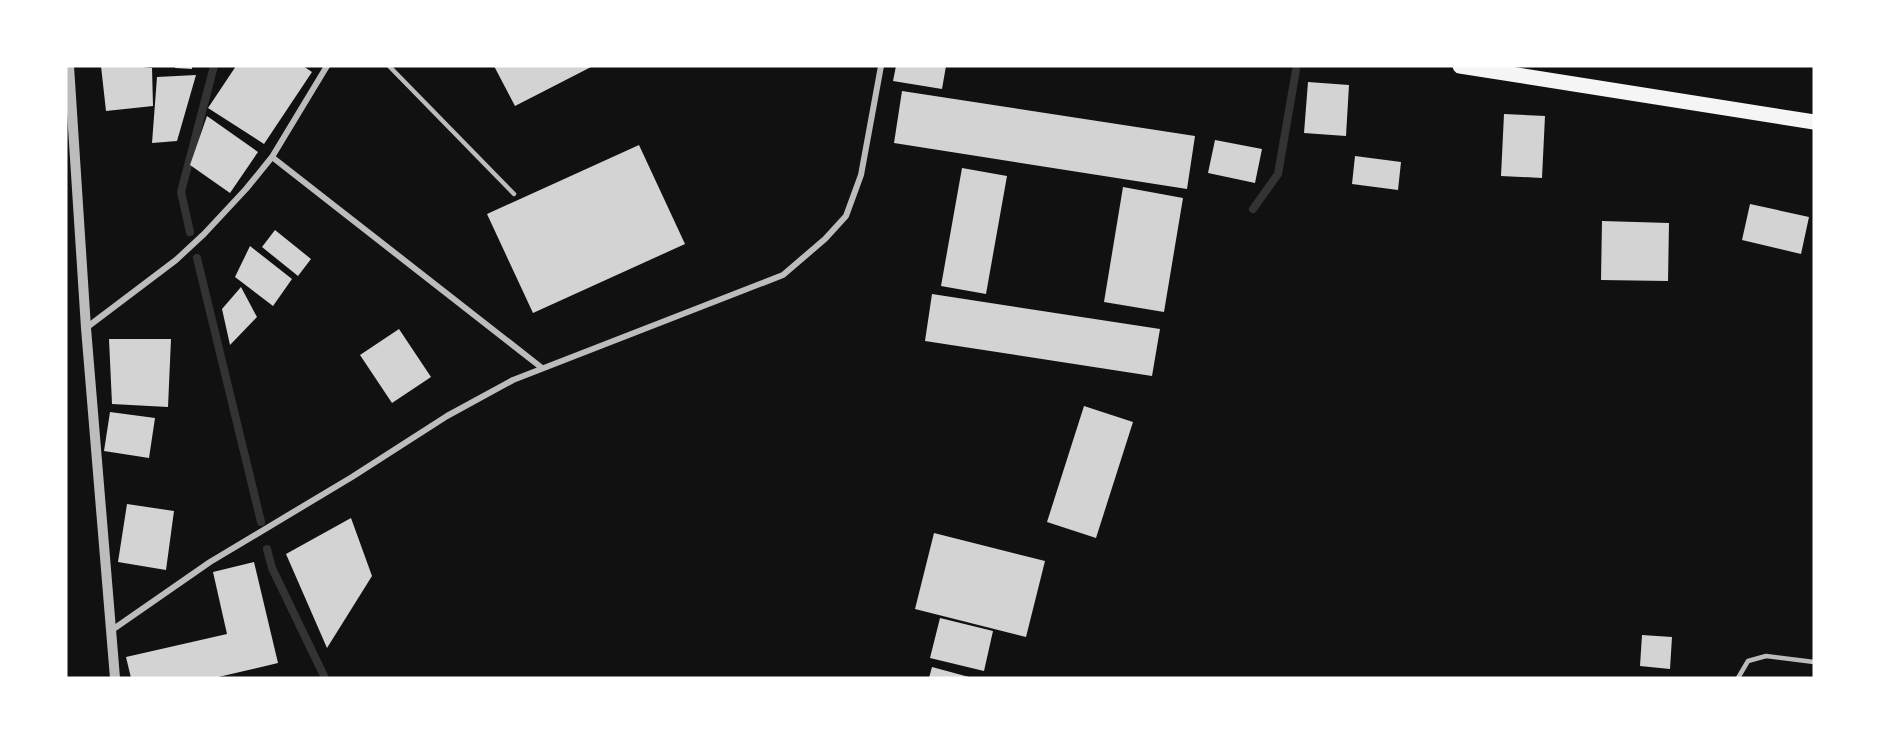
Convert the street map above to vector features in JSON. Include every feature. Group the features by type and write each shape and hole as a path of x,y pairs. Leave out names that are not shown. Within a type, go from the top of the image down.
{"main road":[{"path":"1460,66 1814,122"}],"street":[{"path":"69,66 86,328 115,678"},
{"path":"86,328 176,260 204,234 272,157 327,66"},
{"path":"112,630 210,562 352,477 447,416 513,380 783,275 825,239 846,216 861,175 881,66"},
{"path":"272,157 542,368"}],"lane":[{"path":"388,66 514,194"},
{"path":"1738,678 1748,661 1766,656 1814,662"}],"building":[{"path":"101,66 152,68 153,106 106,111"},
{"path":"175,66 192,66 192,69 175,68"},
{"path":"236,66 303,66 312,72 264,144 208,108"},
{"path":"494,66 593,66 515,106"},
{"path":"896,66 946,66 942,89 893,81"},
{"path":"196,75 177,141 152,143 157,77"},
{"path":"1308,82 1349,85 1346,136 1304,133"},
{"path":"902,91 1195,136 1187,189 894,143"},
{"path":"1504,114 1545,116 1542,178 1501,176"},
{"path":"207,116 258,152 230,193 190,165"},
{"path":"1215,140 1262,149 1255,183 1208,173"},
{"path":"639,145 685,244 533,313 487,214"},
{"path":"1355,156 1401,162 1398,190 1352,184"},
{"path":"962,168 1007,176 986,294 941,286"},
{"path":"1123,187 1183,198 1164,312 1104,302"},
{"path":"1750,204 1809,217 1801,254 1742,240"},
{"path":"1602,221 1669,223 1668,281 1601,280"},
{"path":"275,230 311,259 298,276 262,247"},
{"path":"250,246 292,279 273,306 235,277"},
{"path":"241,287 257,317 230,345 222,309"},
{"path":"932,294 1160,329 1152,376 925,341"},
{"path":"399,329 431,377 392,403 360,355"},
{"path":"109,339 171,339 168,407 112,404"},
{"path":"1084,406 1133,422 1096,538 1047,522"},
{"path":"110,412 155,418 149,458 104,451"},
{"path":"127,504 174,511 166,570 118,562"},
{"path":"351,518 372,576 327,648 286,554"},
{"path":"934,533 1045,561 1026,637 915,609"},
{"path":"254,562 278,663 214,678 131,678 126,657 227,634 213,572"},
{"path":"940,618 993,631 984,671 930,658"},
{"path":"1642,635 1672,637 1670,669 1640,666"},
{"path":"932,667 969,677 969,678 929,678"}],"waterway":[{"path":"190,232 181,192 214,66"},
{"path":"1253,209 1278,174 1296,70"},
{"path":"197,258 261,522"},
{"path":"267,549 272,568 325,678"}]}
